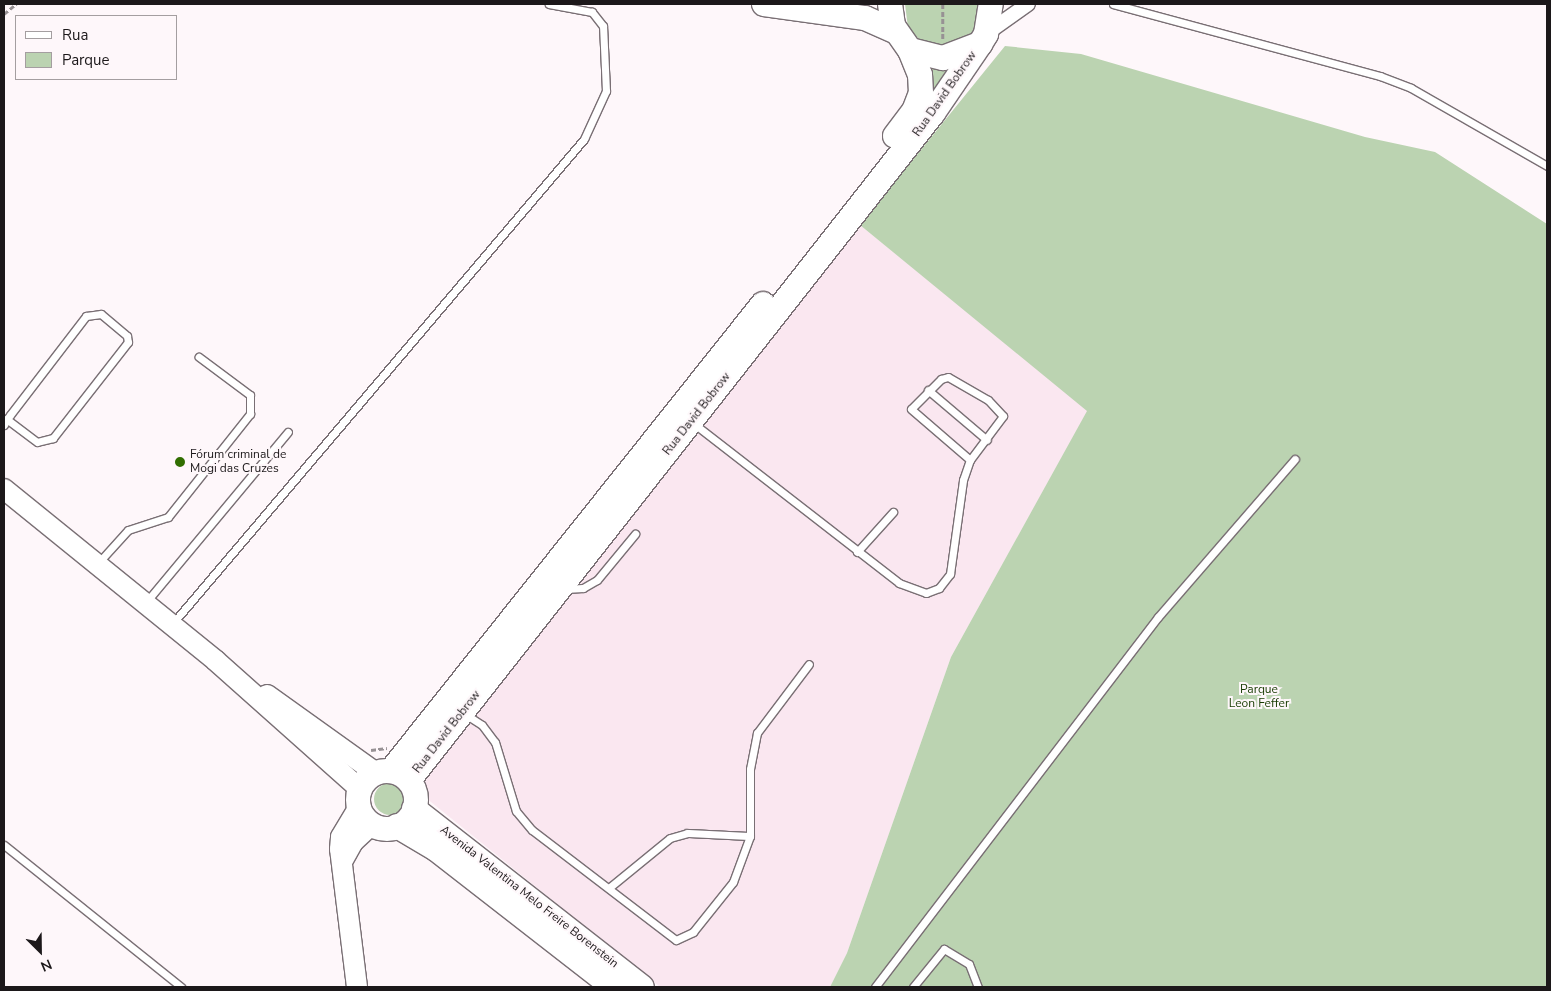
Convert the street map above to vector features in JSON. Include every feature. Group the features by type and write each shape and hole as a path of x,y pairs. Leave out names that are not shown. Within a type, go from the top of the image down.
{"highway":[{"path":"764,4 865,18 896,32"},
{"name":"Rua David Bobrow","path":"378,791 909,118 921,87 910,50 896,32 890,4"},
{"name":"Rua David Bobrow","path":"378,791 462,713 933,113 983,39 990,4"},
{"name":"Rua David Bobrow","path":"910,50 943,58 983,39"},
{"path":"378,791 415,794 414,809 397,826 378,791"},
{"name":"Avenida Valentina Melo Freire Borenstein","path":"414,809 642,987"},
{"name":"Avenida Valentina Melo Freire Borenstein","path":"397,826 436,849 613,987"}],"main road":[{"path":"4,489 247,688 270,696 378,791 340,841 357,987"}],"street":[{"path":"983,39 1028,4"}],"lane":[{"path":"172,625 584,139 606,91 603,26 592,12 549,4"},
{"path":"1113,4 1388,79 1547,166"},
{"path":"101,314 127,336 128,342 53,438 37,442 5,422 86,316 101,314"},
{"path":"97,564 128,530 168,517 250,414 250,395 199,357"},
{"path":"691,422 858,552 914,590 926,593 939,588 950,574 963,480 970,460 987,440 1003,416 999,407 948,377 928,390 912,404 913,413 970,460"},
{"path":"928,390 987,440"},
{"path":"145,603 288,432"},
{"path":"875,987 1158,618 1295,459"},
{"path":"858,552 893,512"},
{"path":"560,589 590,586 635,534"},
{"path":"462,713 482,725 495,742 516,811 532,830 610,887 667,937 684,938 733,882 750,836 750,769 757,733 809,664"},
{"path":"610,887 670,838 687,833 750,836"},
{"path":"4,845 182,987"},
{"path":"913,987 944,949 969,964 978,987"}],"path":[{"path":"4,14 16,4"},
{"path":"942,4 943,58"}],"shaded area":[{"path":"860,225 1088,410 951,657 847,953 830,987 660,987 426,798 420,779"}],"green space":[{"path":"905,4 981,4 977,29 969,39 947,49 924,44 908,28"},
{"name":"Parque Leon Feffer","path":"1005,46 1081,54 1365,137 1435,152 1547,224 1547,987 830,987 847,953 951,657 1087,411 860,225"},
{"path":"968,60 929,96 932,65"},
{"path":"390,783 402,787 406,799 402,811 390,815 378,811 374,799 378,787"}],"place":[{"name":"Fórum criminal de Mogi das Cruzes","path":"180,462"}]}
